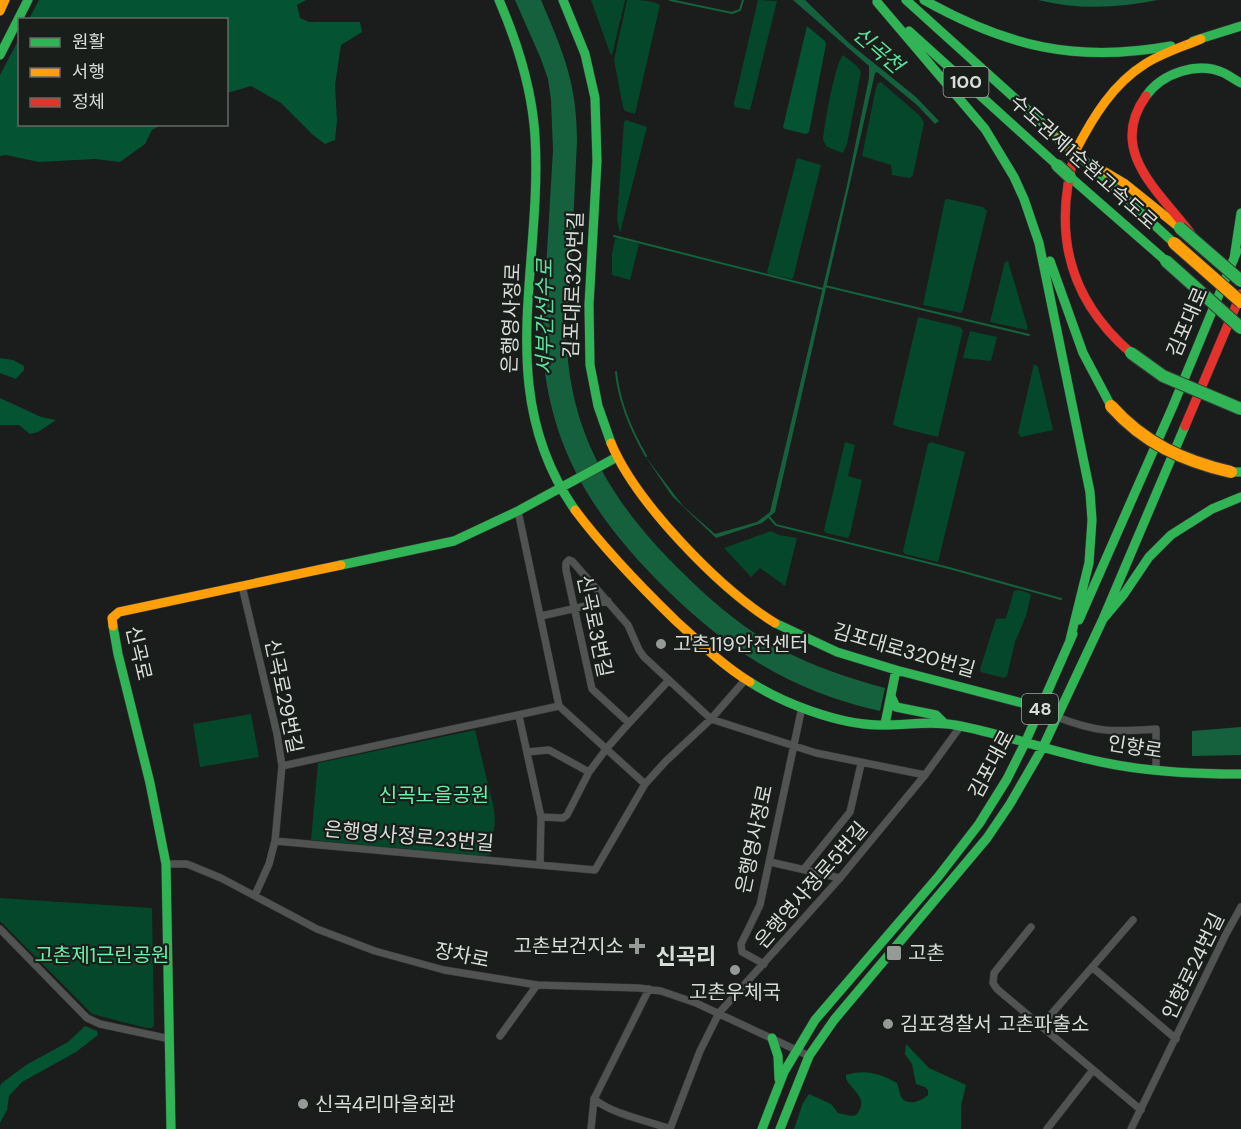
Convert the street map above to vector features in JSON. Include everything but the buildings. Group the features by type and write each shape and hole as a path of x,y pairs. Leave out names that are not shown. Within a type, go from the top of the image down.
{"main road":[{"path":"0,11 5,0"},
{"path":"19,18 28,0"},
{"name":"은행영사정로","path":"499,0 522,60 534,116 536,175 526,331 527,372 533,419 541,444 582,520 623,567 693,637 745,680 771,694 802,706 861,723 945,723 1025,743"},
{"name":"김포대로320번길","path":"563,0 585,54 595,98 597,139 589,351 598,406 613,459 645,500 714,576 742,600 775,623 804,639 837,652 1041,708"},
{"name":"수도권제1순환고속도로","path":"906,0 1241,302"},
{"path":"924,0 965,24 992,35 1050,50 1081,54 1156,50 1241,26"},
{"path":"876,1 978,120 997,148 1024,199 1042,240 1082,355 1094,381 1111,406 1134,431 1162,448 1190,461 1236,472"},
{"name":"수도권제1순환고속도로","path":"876,1 1241,328"},
{"path":"0,55 18,20"},
{"path":"1201,39 1142,66 1108,96 1093,116 1072,158 1065,188 1065,233 1074,273 1096,315 1114,338 1163,376 1241,409"},
{"path":"1241,83 1214,69 1189,68 1162,80 1149,91 1135,116 1132,132 1137,163 1147,182 1197,241 1241,281"},
{"path":"1076,153 1124,183 1181,224"},
{"path":"1024,199 1039,243 1090,492 1092,520 1089,563 1070,640"},
{"path":"1234,259 1241,213"},
{"name":"김포대로","path":"762,1129 779,1080 815,1020 961,850 994,802 1041,708 1173,406 1241,243"},
{"name":"김포대로","path":"780,1129 809,1056 834,1020 987,838 1043,747 1103,619 1241,294"},
{"name":"신곡로","path":"171,1129 166,864 150,783 118,654 112,618 119,612 454,541 518,511 613,459"},
{"path":"1103,619 1124,594 1139,569 1167,539 1180,528 1210,510 1241,497"},
{"path":"885,724 896,670"},
{"path":"891,696 896,706 936,715 945,723"},
{"name":"인향로","path":"1025,743 1101,762 1186,775 1241,774"},
{"path":"772,1038 778,1056 779,1080"}],"street":[{"path":"518,511 559,706 645,784"},
{"name":"신곡로3번길","path":"629,723 592,688 566,566 569,560 573,561 628,625 640,653 711,719"},
{"name":"신곡로29번길","path":"242,586 277,734 282,766 275,841 269,864 255,895"},
{"path":"541,615 608,600"},
{"path":"541,817 563,818 567,815 589,772 607,748 669,680"},
{"name":"은행영사정로23번길","path":"275,841 595,870 645,784 711,719 745,680"},
{"path":"282,766 559,706"},
{"name":"은행영사정로","path":"764,964 742,952 741,944 759,910 802,706"},
{"path":"519,716 541,817 540,865"},
{"path":"1057,717 1100,731 1156,729 1156,770"},
{"path":"711,719 793,747 861,764 925,776"},
{"name":"은행영사정로5번길","path":"670,1129 700,1051 718,1013 840,878 925,776 960,727"},
{"path":"527,752 549,750 589,772"},
{"name":"은행영사정로5번길","path":"804,869 850,812 861,764"},
{"path":"770,862 840,878"},
{"path":"166,864 194,867 255,895"},
{"name":"장차로","path":"255,895 317,929 375,951 434,968 537,985 649,989 676,996 809,1056"},
{"name":"인향로24번길","path":"1132,1129 1241,907"},
{"path":"1041,1026 1133,920"},
{"path":"1031,927 992,977 997,988 1141,1110"},
{"path":"0,929 87,1018 110,1026 170,1039"},
{"name":"인향로24번길","path":"1092,968 1176,1039"},
{"path":"501,1036 537,985"},
{"path":"591,1129 594,1099 649,989"},
{"path":"1047,1129 1093,1070"},
{"path":"594,1099 604,1106 670,1129"}],"green space":[{"path":"591,0 625,0 612,55 610,53"},
{"path":"627,0 649,1 660,5 635,114 625,111 623,107 614,60"},
{"path":"758,0 777,1 750,110 735,107 734,103"},
{"path":"843,55 861,72 847,144 843,153 827,147 823,140 833,82"},
{"path":"881,82 920,116 924,123 913,175 910,178 892,175 891,165 862,156 876,88"},
{"path":"626,120 647,127 620,233 617,219 624,122"},
{"path":"797,158 821,165 791,279 767,272"},
{"path":"945,200 983,207 987,211 961,313 923,305"},
{"path":"615,239 639,244 630,280 612,275 612,254"},
{"path":"1008,261 1027,330 990,322 1005,262"},
{"path":"918,317 960,327 963,330 938,437 893,424"},
{"path":"970,331 997,337 991,361 963,358"},
{"path":"1034,364 1038,367 1053,430 1021,437 1018,433"},
{"path":"845,442 855,445 848,476 862,480 848,538 826,533 824,530"},
{"path":"931,442 965,452 938,562 905,554 903,551 928,444"},
{"path":"771,531 797,538 785,586 760,568 751,577 724,548"},
{"path":"1018,590 1031,595 1026,616 1015,642 1007,676 1004,678 981,672 996,619 1006,618 1014,591"},
{"path":"251,714 259,757 200,767 193,724"},
{"name":"신곡노을공원","path":"475,730 494,809 495,822 490,855 311,840 318,763"},
{"name":"고촌제1근린공원","path":"0,898 152,908 154,1025 152,1028 92,1014 0,921"}],"shaded area":[{"path":"39,0 306,0 297,5 300,18 309,22 360,22 362,32 341,45 335,85 337,121 335,140 325,144 281,103 251,86 228,93 228,18 30,18"},
{"path":"807,26 826,44 809,132 806,134 783,127"},
{"path":"18,41 18,126 159,126 152,130 145,144 120,162 95,159 39,162 6,155 0,156 0,75"},
{"path":"0,358 13,360 24,366 24,370 16,379 0,373"},
{"path":"0,398 41,417 56,420 38,432 30,434 19,425 0,425"},
{"path":"85,1026 97,1031 98,1035 76,1052 22,1082 9,1096 7,1110 0,1123 0,1086 2,1083 26,1065 68,1042"},
{"path":"906,1044 929,1068 966,1085 961,1106 961,1129 794,1129 803,1103 809,1094 831,1104 838,1113 856,1115 860,1109 861,1100 846,1079 846,1075 853,1073 878,1074 897,1083 901,1097 907,1102 918,1101 928,1095 925,1087 916,1084 912,1064 905,1054"}],"water":[{"name":"서부간선수로","path":"515,0 541,0 562,52 571,85 577,141 567,349 571,383 579,414 589,444 603,472 619,499 638,524 683,573 717,604 740,623 779,648 831,671 885,688 880,711 848,703 790,680 763,666 713,631 689,611 639,561 615,533 577,475 552,411 545,375 542,337 553,150 551,100 548,79 541,59"},
{"path":"793,0 805,0 849,43 916,97 939,121 935,124 917,105 877,72 875,73 775,512 762,523 716,538 672,496 645,456 683,506 715,534 757,522 770,512 847,185 869,78 869,66"},
{"path":"1038,0 1158,0 1128,5 1083,7"},
{"path":"1241,727 1241,755 1192,756 1192,731"}],"waterway":[{"path":"670,0 732,13 740,10 743,0"},
{"path":"614,236 823,289"},
{"path":"825,286 1029,335"},
{"path":"616,372 626,416 646,456"},
{"path":"769,517 776,525 949,568 1061,599"}],"traffic: fast":[{"path":"19,18 28,0"},
{"path":"499,0 523,66 531,101 535,136 536,185 527,328 528,374 535,420 550,465 575,510"},
{"path":"563,0 585,54 595,98 597,161 589,305 590,365 598,406 611,443"},
{"path":"906,0 1060,139"},
{"path":"924,0 985,29 1014,40 1043,47 1104,53 1171,46"},
{"path":"877,2 985,129 1014,177 1039,243 1090,492 1092,520 1089,563 1070,640"},
{"path":"0,55 18,20"},
{"path":"1193,41 1241,26"},
{"path":"909,31 1057,165"},
{"path":"1146,96 1161,81 1171,75 1192,69 1214,70 1241,83"},
{"path":"1076,153 1174,243"},
{"path":"1057,165 1070,177"},
{"path":"1070,177 1166,261"},
{"path":"1234,259 1241,213"},
{"path":"1180,228 1241,281"},
{"path":"1079,620 1173,406 1237,251"},
{"path":"1050,261 1083,353 1111,406"},
{"path":"1166,261 1241,328"},
{"path":"1131,353 1163,376 1241,409"},
{"path":"780,1129 809,1056 834,1020 987,838 1043,747 1103,619 1185,426"},
{"path":"341,565 454,541 518,511 617,457"},
{"path":"1231,472 1241,472"},
{"path":"1103,619 1124,594 1149,557 1171,535 1212,509 1241,497"},
{"path":"775,623 837,652 1041,708"},
{"path":"113,626 150,783 166,864 171,1129"},
{"path":"762,1129 784,1072 815,1020 938,877 979,824 1007,779 1025,743 1073,634"},
{"path":"885,724 896,670"},
{"path":"750,682 795,705 829,717 862,724 945,724 992,733 1083,758 1118,765 1171,772 1241,774"},
{"path":"891,696 896,707 936,715 945,724"},
{"path":"772,1038 778,1056 779,1079"}],"traffic: slow":[{"path":"0,11 5,0"},
{"path":"1076,150 1089,125 1123,81 1152,60 1201,39"},
{"path":"1060,139 1076,153"},
{"path":"1102,170 1124,183 1180,228"},
{"path":"1174,243 1241,302"},
{"path":"1111,406 1137,430 1165,449 1213,468 1231,472"},
{"path":"611,443 639,492 682,543 730,589 775,623"},
{"path":"575,510 610,553 675,620 711,653 750,682"},
{"path":"113,626 112,618 119,612 341,565"}],"traffic: jam":[{"path":"1146,96 1135,117 1132,136 1135,155 1155,189 1194,238"},
{"path":"1076,150 1065,208 1070,261 1079,286 1092,309 1109,332 1131,353"},
{"path":"1185,426 1241,294"}],"place":[{"name":"고촌119안전센터","path":"661,644"},
{"name":"고촌보건지소","path":"637,946"},
{"name":"고촌","path":"894,953"},
{"name":"고촌우체국","path":"735,970"},
{"name":"김포경찰서 고촌파출소","path":"888,1024"},
{"name":"신곡4리마을회관","path":"303,1104"}],"district":[{"name":"신곡리","path":"686,956"}],"water label":[{"name":"신곡천","path":"878,50"}]}
